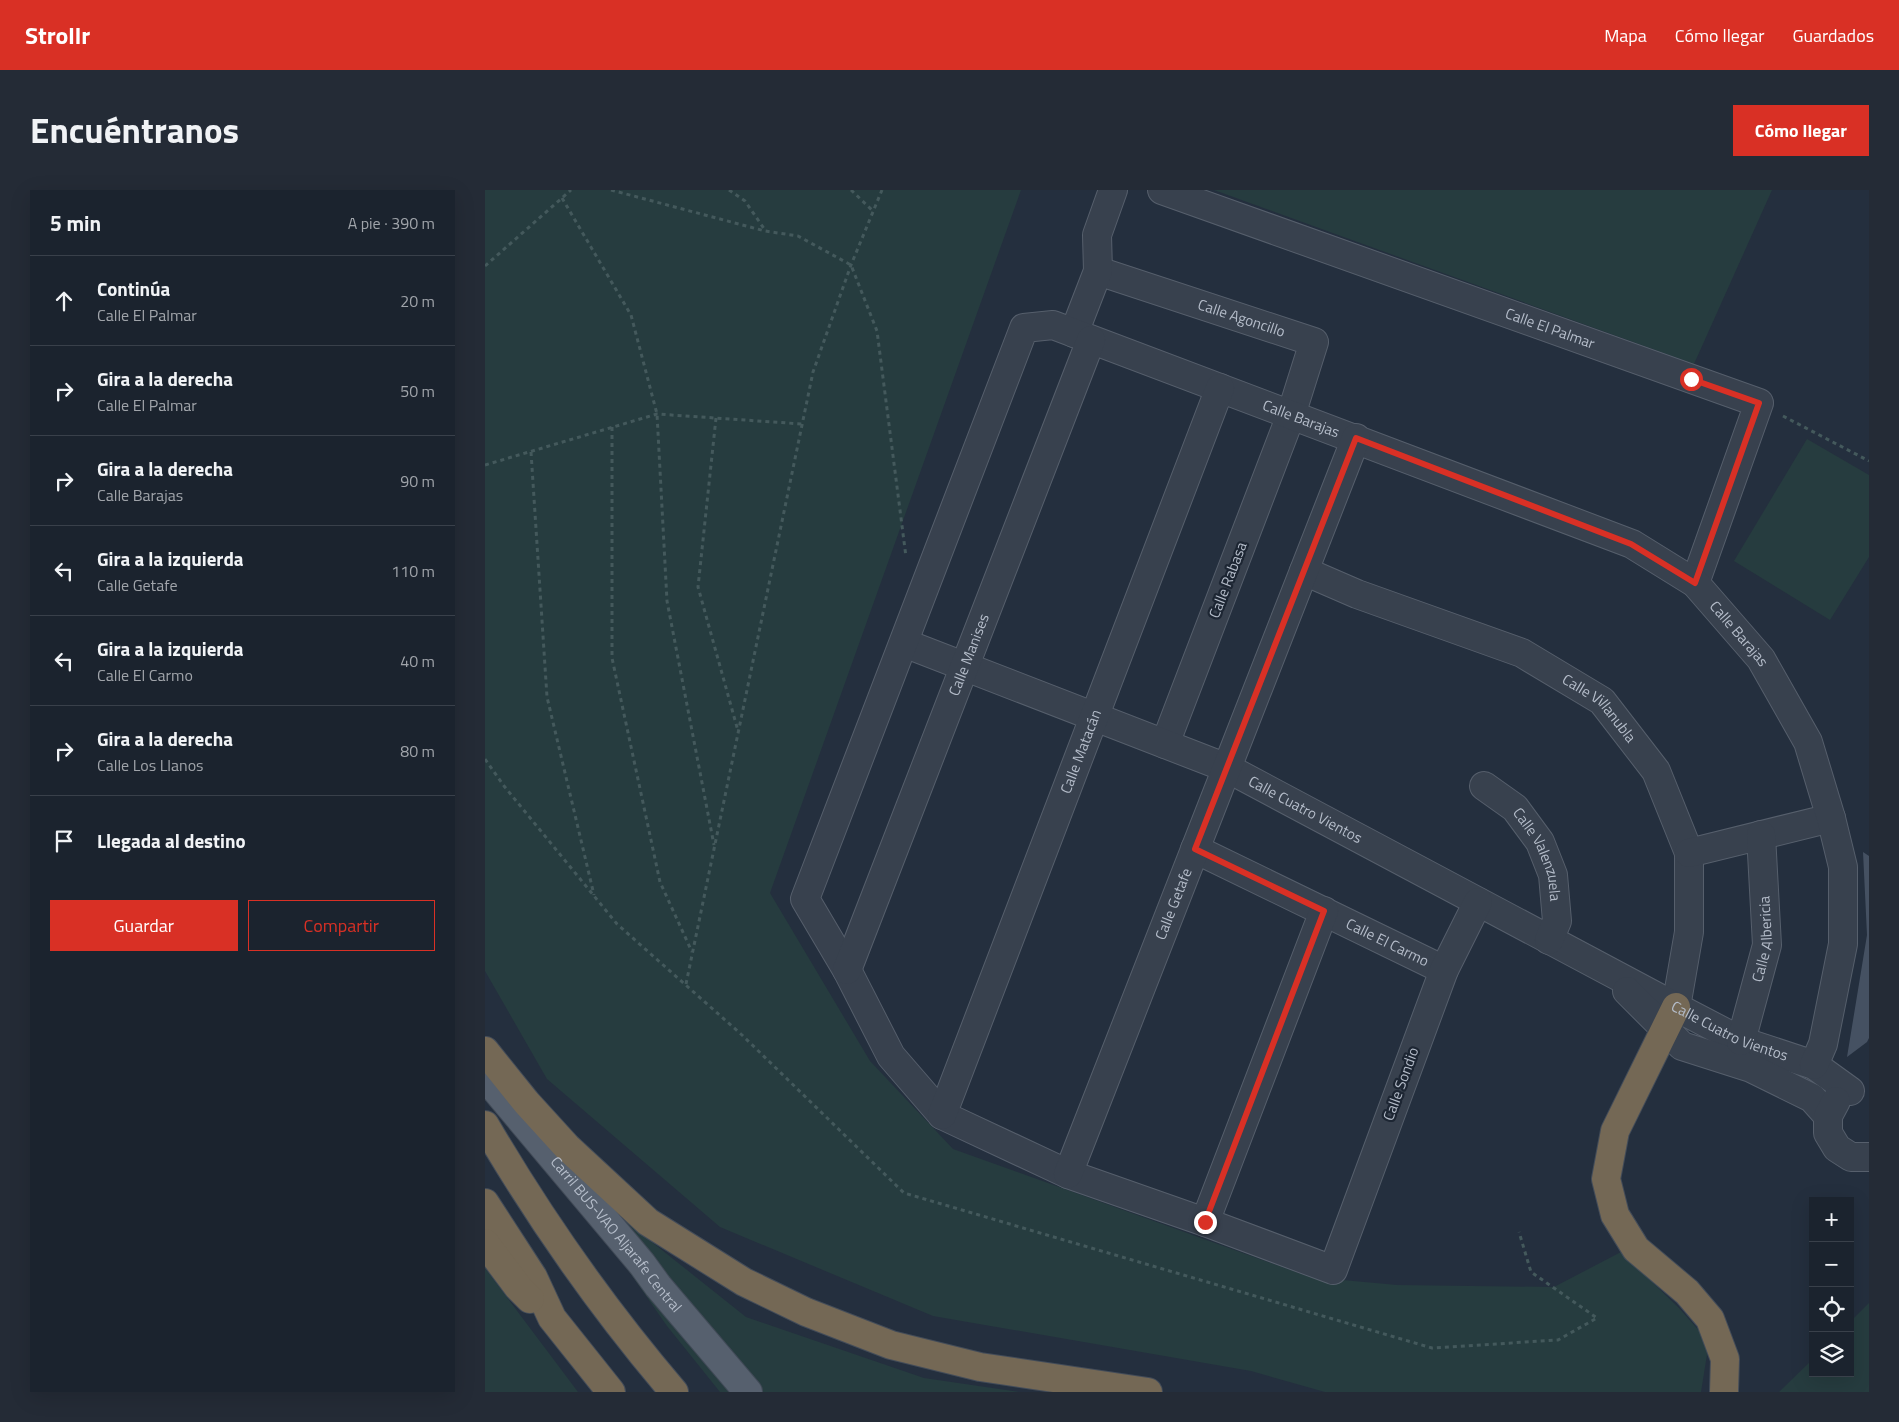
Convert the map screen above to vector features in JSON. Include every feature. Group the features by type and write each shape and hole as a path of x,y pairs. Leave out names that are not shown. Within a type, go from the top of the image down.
{"highway":[{"path":"1670,1019 1615,1131 1606,1179 1615,1215 1636,1249 1687,1292 1710,1319 1725,1359 1724,1392"},
{"path":"485,1051 526,1102 567,1147 641,1216 744,1282 806,1312 891,1345 980,1367 1148,1392"},
{"path":"485,1125 536,1210 591,1287 648,1362 674,1392"},
{"path":"485,1203 533,1277 552,1318"},
{"path":"485,1243 518,1287 552,1318 611,1392"}],"main road":[{"name":"Carril BUS-VAO Aljarafe Central","path":"485,1078 641,1264 657,1286 748,1392"}],"street":[{"path":"1113,190 1097,235 1098,270 1073,332 1024,328 805,899 847,970 891,1056 942,1115 1068,1174 1205,1222 1324,911"},
{"name":"Calle El Palmar","path":"1163,190 1759,403"},
{"name":"Calle Agoncillo","path":"1098,270 1313,342 1291,415"},
{"name":"Calle Barajas","path":"1073,332 1631,544 1695,583 1761,659 1809,742 1831,818 1843,867 1843,944 1823,1044 1814,1065"},
{"name":"Calle Manises","path":"847,970 965,667 1073,332"},
{"name":"Calle Matacán","path":"942,1115 1220,388"},
{"path":"1695,583 1759,403"},
{"name":"Calle Rabasa","path":"1165,744 1291,415"},
{"name":"Calle Getafe","path":"1068,1174 1356,438"},
{"name":"Calle Villanubla","path":"1304,571 1357,594 1522,653 1602,701 1656,772 1689,853 1689,932 1670,1019"},
{"name":"Calle Cuatro Vientos","path":"904,644 1227,768 1608,972 1670,1019 1814,1065 1860,1091"},
{"name":"Calle Valenzuela","path":"1484,786 1515,808 1540,842 1553,875 1557,921 1549,940"},
{"path":"1689,853 1831,818"},
{"name":"Calle Albericia","path":"1741,1041 1767,945 1761,835"},
{"name":"Calle El Carmo","path":"1195,849 1444,970"},
{"name":"Calle Sondio","path":"1205,1222 1333,1270 1444,970 1478,902"},
{"name":"Calle Cuatro Vientos","path":"1670,1019 1682,1046 1751,1068 1812,1098 1828,1116"},
{"path":"1860,1091 1836,1100 1828,1116 1828,1133 1837,1148 1851,1156 1869,1157"}],"path":[{"path":"485,266 571,190"},
{"path":"611,190 765,231 798,236 851,265 877,331 906,561"},
{"path":"729,190 745,201 765,231"},
{"path":"851,190 873,211"},
{"path":"685,985 813,372 851,265 882,190"},
{"path":"561,198 631,316 657,414 667,601 714,848"},
{"path":"1759,403 1869,460"},
{"path":"485,465 657,414 802,424"},
{"path":"716,418 698,587 738,733"},
{"path":"612,427 612,658 659,882 692,954"},
{"path":"531,452 547,697 594,897"},
{"path":"1519,1232 1531,1272 1597,1318"}],"green space":[{"path":"485,190 1021,190 770,893 870,1061 953,1149 1310,1277 1397,1285 1554,1287 1621,1252 1679,1308 1709,1342 1701,1392 1325,1392 1251,1371 933,1316 720,1227 547,1079 485,971"},
{"path":"1214,190 1772,190 1694,364"},
{"path":"1807,439 1869,475 1869,557 1830,620 1734,561"},
{"path":"554,1164 746,1317 924,1378 1019,1392 720,1392 667,1326"},
{"path":"485,1268 578,1392 485,1392"},
{"path":"1869,1303 1869,1392 1779,1392 1809,1363 1809,1377 1854,1377 1854,1318"}],"building":[{"path":"1863,852 1869,856 1869,1038 1867,1042 1847,1057 1867,935"}],"route":[{"path":"1205,1222 1324,911 1195,849 1356,438 1432,469 1631,544 1695,583 1759,403 1691,379"}]}
